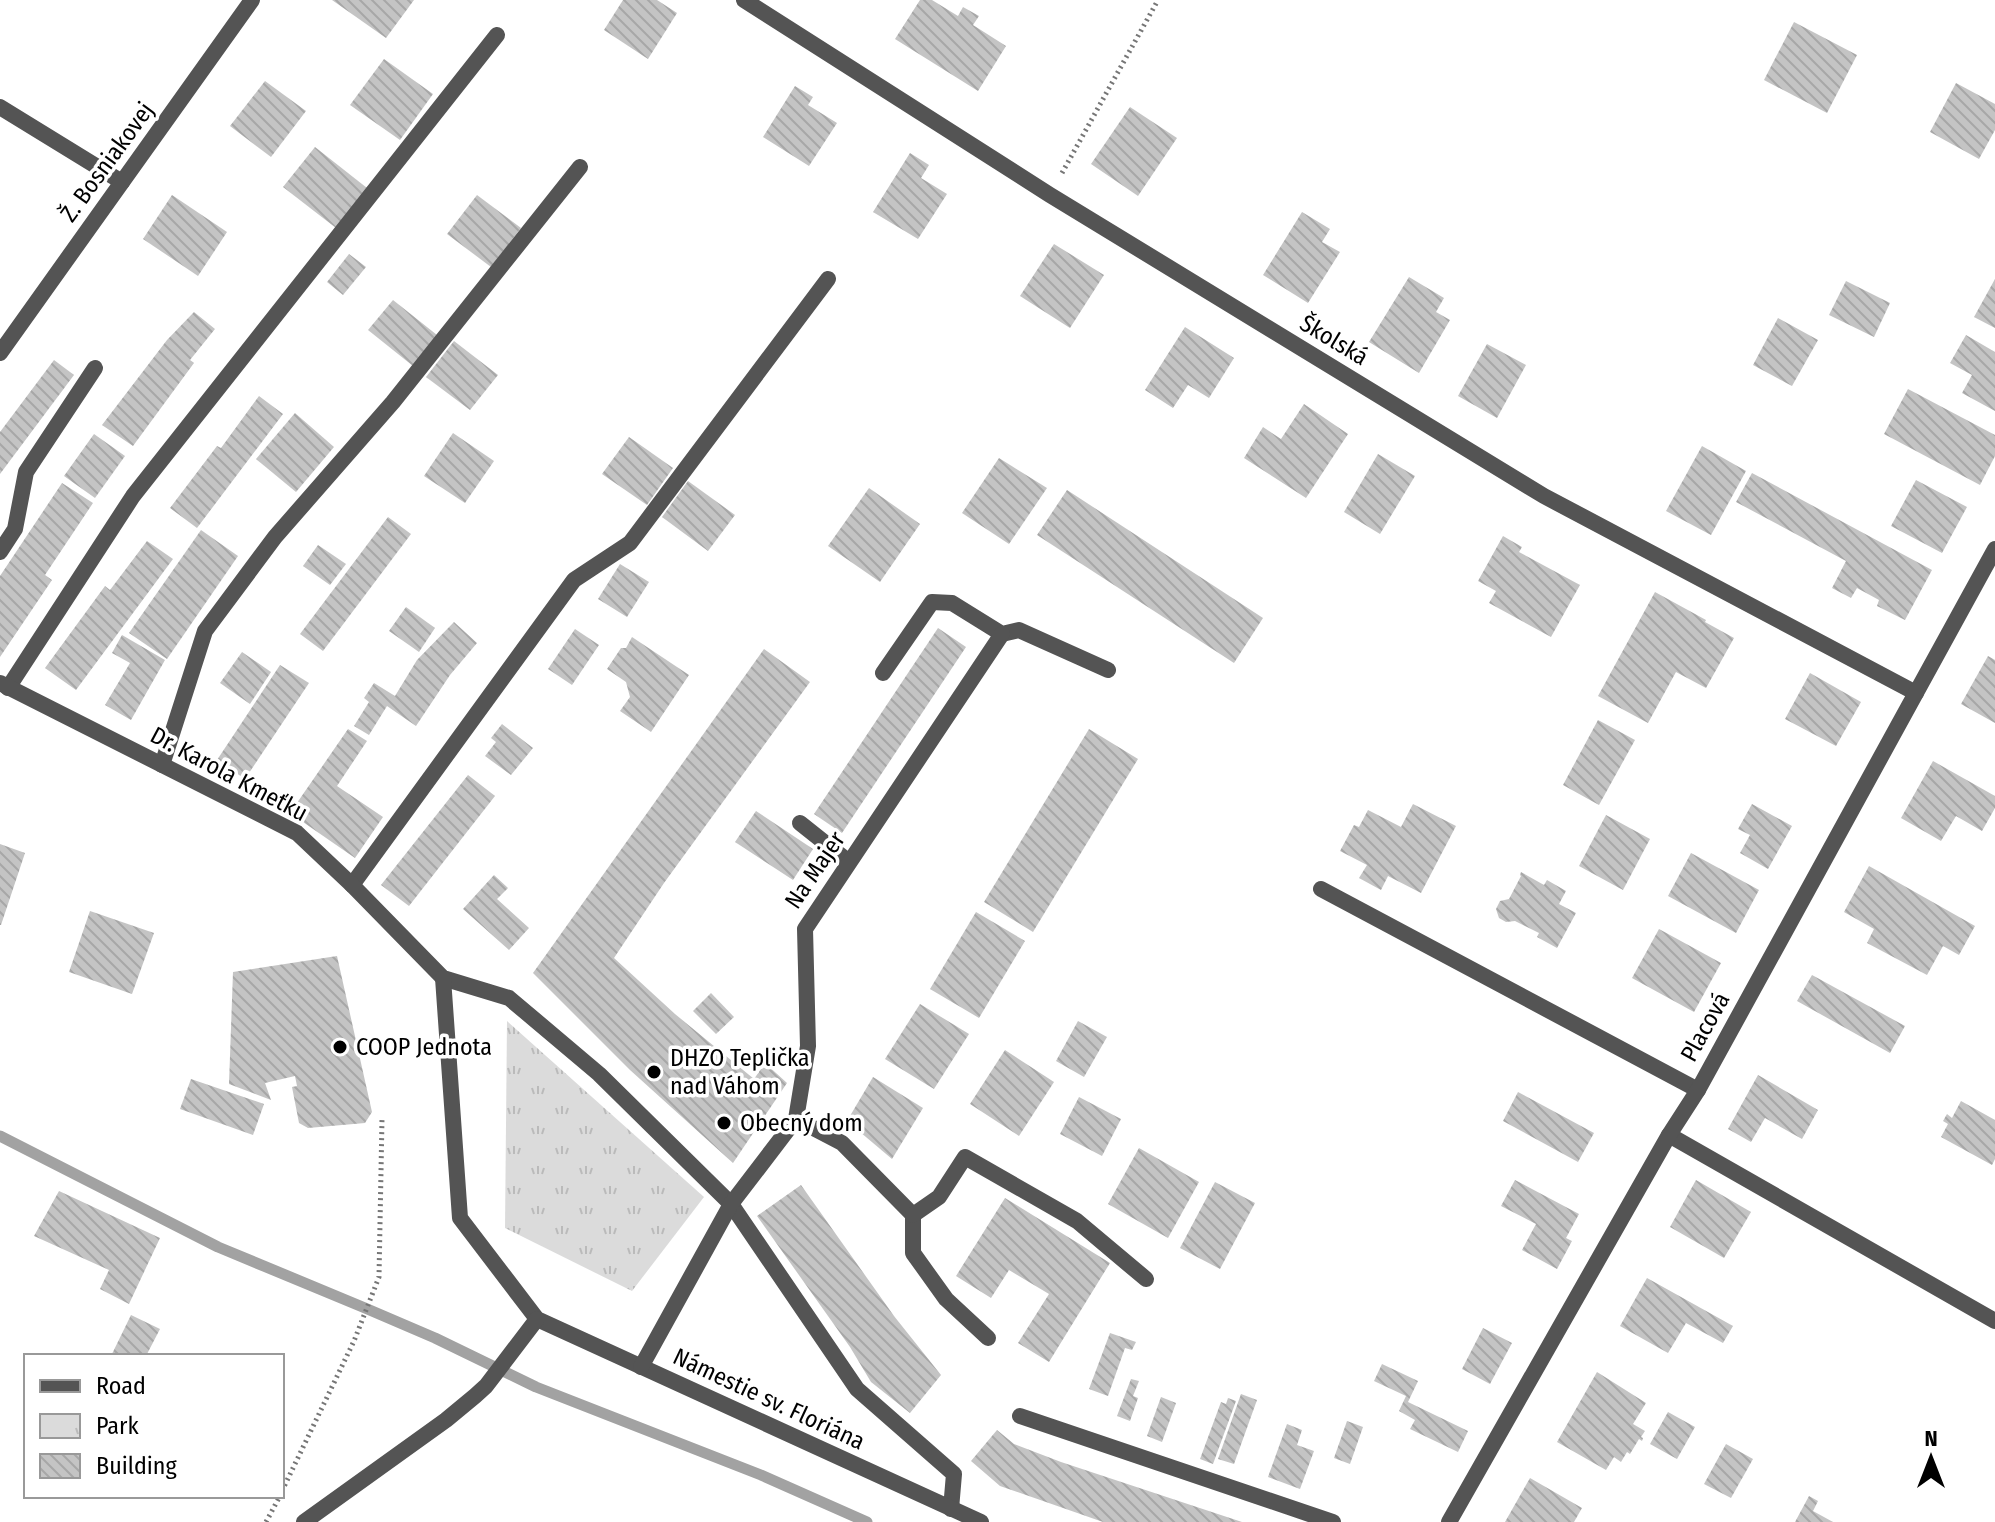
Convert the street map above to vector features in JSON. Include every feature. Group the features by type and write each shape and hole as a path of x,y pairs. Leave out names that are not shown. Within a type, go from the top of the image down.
{"street":[{"name":"Ž. Bosniakovej","path":"0,353 252,0"},
{"name":"Školská","path":"744,0 1050,195 1544,496 1916,693"},
{"path":"4,686 133,496 497,35"},
{"path":"0,107 122,182"},
{"path":"162,765 205,631 275,537 393,402 580,167"},
{"path":"352,885 574,580 630,543 828,279"},
{"path":"0,552 15,529 26,472 95,368"},
{"name":"Placová","path":"1449,1522 1669,1135 1698,1090 1995,549"},
{"path":"883,673 932,602 952,603 1002,634 1019,630 1108,670"},
{"name":"Na Majer","path":"641,1367 731,1204 796,1119 808,1046 805,929 1002,634"},
{"name":"Dr. Karola Kmeťku","path":"4,686 297,833 443,978"},
{"path":"800,823 849,862"},
{"path":"1321,889 1698,1090"},
{"path":"443,978 509,998 599,1074 731,1204 857,1389 954,1474 951,1509"},
{"name":"Námestie sv. Floriána","path":"443,978 460,1218 537,1319 981,1522"},
{"path":"796,1119 842,1143 913,1215 913,1253 946,1299 988,1338"},
{"path":"1669,1135 1995,1321"},
{"path":"913,1215 939,1197 965,1157 1077,1221 1146,1279"},
{"path":"304,1522 446,1420 486,1386 537,1319"},
{"path":"1020,1416 1333,1522"}],"path":[{"path":"1050,195 1158,0"},
{"path":"284,1488 358,1333 379,1277 382,1119"},
{"path":"266,1522 279,1498"}],"green space":[{"path":"507,1021 704,1197 632,1291 505,1228"}],"building":[{"path":"332,0 414,0 386,38"},
{"path":"623,0 657,0 677,13 648,59 604,30"},
{"path":"920,0 932,0 958,16 963,7 979,16 973,25 1006,46 978,91 895,39"},
{"path":"1794,22 1857,55 1827,113 1764,80"},
{"path":"384,59 433,94 400,140 350,105"},
{"path":"265,81 306,111 271,157 230,126"},
{"path":"1956,83 1995,104 1995,130 1979,159 1930,132"},
{"path":"795,86 813,97 808,105 837,123 809,166 763,137"},
{"path":"1130,107 1177,138 1138,196 1091,164"},
{"path":"315,147 367,188 336,228 283,187"},
{"path":"910,153 929,165 921,178 947,194 918,239 873,212"},
{"path":"172,195 227,232 198,276 143,239"},
{"path":"477,195 521,228 491,267 447,234"},
{"path":"1302,212 1330,229 1322,242 1340,252 1308,303 1263,275"},
{"path":"1054,244 1104,275 1070,328 1020,296"},
{"path":"349,254 366,267 343,295 327,282"},
{"path":"1409,277 1444,298 1436,312 1450,320 1419,373 1369,342"},
{"path":"1995,279 1995,328 1974,317"},
{"path":"1846,281 1890,303 1874,337 1829,315"},
{"path":"393,300 437,335 413,366 368,330"},
{"path":"194,312 215,329 190,360 194,363 133,446 102,425 167,340"},
{"path":"1778,318 1818,340 1792,386 1753,365"},
{"path":"1185,327 1234,358 1209,398 1188,385 1173,408 1145,390"},
{"path":"1966,335 1995,352 1995,411 1962,393 1972,375 1950,363"},
{"path":"454,341 498,375 470,410 426,377"},
{"path":"1487,344 1526,365 1497,418 1458,396"},
{"path":"54,360 74,375 0,474 0,432"},
{"path":"1908,389 1995,435 1995,456 1980,485 1884,434"},
{"path":"259,396 283,414 197,528 170,508 217,446 221,448"},
{"path":"1304,404 1348,434 1306,498 1244,458 1263,427 1281,439"},
{"path":"295,413 334,447 296,492 256,459"},
{"path":"453,433 494,461 465,503 424,476"},
{"path":"94,434 125,456 95,498 64,476"},
{"path":"629,437 673,468 647,505 602,474"},
{"path":"1702,446 1746,471 1711,535 1666,511"},
{"path":"1378,454 1415,476 1380,534 1344,512"},
{"path":"999,458 1047,488 1009,544 962,513"},
{"path":"1752,473 1932,570 1905,620 1877,606 1879,600 1857,588 1851,598 1832,588 1846,561 1736,502"},
{"path":"1916,480 1967,507 1942,553 1891,526"},
{"path":"688,481 735,515 708,551 662,517"},
{"path":"62,483 93,503 45,575 52,580 0,657 0,576"},
{"path":"869,488 920,524 880,582 828,546"},
{"path":"1067,490 1263,618 1234,663 1037,535"},
{"path":"388,517 411,534 323,651 300,634"},
{"path":"201,530 238,556 167,659 129,633"},
{"path":"1503,536 1522,547 1519,552 1580,585 1551,637 1489,603 1496,591 1478,581"},
{"path":"147,541 173,559 76,690 45,668 105,586 110,590"},
{"path":"318,545 346,564 330,585 303,566"},
{"path":"620,564 649,582 627,617 598,599"},
{"path":"1655,592 1734,638 1706,688 1676,672 1648,723 1598,696"},
{"path":"406,607 435,628 419,652 389,631"},
{"path":"454,622 477,643 450,675 416,726 387,706 369,735 354,726 369,702 364,698 374,683 395,696 417,660"},
{"path":"938,628 966,647 842,833 814,814"},
{"path":"575,629 599,645 572,685 548,669"},
{"path":"122,635 165,660 131,720 105,705 130,663 112,653"},
{"path":"632,637 689,675 651,732 620,711 630,697 626,682 607,669"},
{"path":"764,649 810,682 664,883 614,958 675,1014 754,1079 765,1063 787,1083 733,1163 630,1070 533,973"},
{"path":"242,652 271,672 250,704 220,683"},
{"path":"1988,656 1995,660 1995,723 1961,704"},
{"path":"280,665 309,683 245,779 217,760"},
{"path":"1810,673 1861,702 1836,746 1785,719"},
{"path":"1598,720 1635,740 1599,805 1563,785"},
{"path":"502,724 533,748 511,775 485,756 496,742 491,738"},
{"path":"348,729 367,741 337,786 383,817 355,858 290,813"},
{"path":"1089,729 1138,759 1033,932 984,902"},
{"path":"1933,761 1995,796 1995,808 1982,831 1956,816 1941,841 1901,818"},
{"path":"468,775 495,796 409,906 381,885"},
{"path":"1413,804 1456,826 1421,893 1388,876 1381,890 1359,878 1367,865 1340,851 1354,825 1359,827 1368,810 1401,827"},
{"path":"1752,804 1792,826 1768,869 1740,853 1750,835 1738,829"},
{"path":"756,811 813,849 793,880 735,842"},
{"path":"1606,815 1650,839 1623,890 1579,866"},
{"path":"0,844 25,853 1,925 0,925"},
{"path":"1691,853 1759,890 1736,933 1668,896"},
{"path":"1869,866 1975,926 1959,955 1943,946 1927,975 1867,943 1874,929 1844,912"},
{"path":"1521,872 1544,885 1547,880 1566,891 1559,904 1576,913 1557,948 1537,937 1539,933 1515,921 1506,922 1499,918 1496,909 1500,901 1509,899"},
{"path":"494,875 508,888 497,899 529,928 509,950 463,909"},
{"path":"90,911 154,933 132,994 69,972"},
{"path":"976,912 1025,941 979,1018 930,989"},
{"path":"1659,929 1721,963 1694,1012 1632,978"},
{"path":"337,956 372,1112 365,1123 308,1128 299,1123 292,1087 297,1086 295,1076 265,1083 271,1100 229,1084 233,972"},
{"path":"1812,975 1905,1026 1890,1053 1797,1001"},
{"path":"711,993 734,1017 716,1034 693,1011"},
{"path":"920,1004 969,1034 934,1089 885,1059"},
{"path":"1078,1021 1107,1037 1084,1077 1056,1061"},
{"path":"1005,1050 1054,1082 1019,1136 970,1104"},
{"path":"1758,1075 1818,1110 1802,1139 1765,1118 1751,1142 1728,1129"},
{"path":"873,1077 923,1108 892,1159 847,1121"},
{"path":"191,1079 264,1104 253,1135 180,1109"},
{"path":"1518,1092 1594,1133 1578,1162 1503,1121"},
{"path":"1079,1097 1121,1119 1102,1156 1060,1134"},
{"path":"1961,1101 1995,1120 1995,1159 1992,1165 1941,1137 1948,1124 1943,1121 1947,1114 1952,1118"},
{"path":"1139,1148 1199,1182 1168,1238 1108,1204"},
{"path":"1515,1180 1579,1214 1566,1238 1572,1241 1557,1269 1522,1250 1536,1224 1501,1206"},
{"path":"1696,1180 1751,1212 1724,1258 1670,1227"},
{"path":"1215,1182 1255,1203 1220,1269 1180,1248"},
{"path":"801,1185 894,1316 941,1375 910,1413 871,1382 850,1347 757,1216"},
{"path":"59,1191 160,1238 129,1304 100,1289 109,1270 34,1236"},
{"path":"1005,1198 1110,1263 1049,1362 1018,1343 1049,1294 1009,1270 991,1298 956,1276"},
{"path":"1647,1278 1733,1326 1723,1343 1686,1323 1668,1353 1620,1326"},
{"path":"131,1315 160,1329 147,1354 112,1354"},
{"path":"1483,1328 1512,1343 1490,1384 1462,1369"},
{"path":"1110,1333 1136,1342 1132,1350 1125,1348 1108,1396 1089,1389"},
{"path":"1382,1364 1418,1381 1408,1402 1468,1431 1458,1452 1410,1429 1415,1420 1399,1411 1406,1396 1374,1381"},
{"path":"1597,1372 1646,1403 1633,1424 1645,1431 1642,1441 1639,1439 1621,1462 1614,1457 1606,1470 1557,1442"},
{"path":"1131,1379 1139,1381 1133,1396 1138,1398 1130,1421 1117,1416"},
{"path":"1241,1394 1257,1400 1234,1464 1218,1459"},
{"path":"1161,1397 1176,1403 1162,1442 1147,1436"},
{"path":"1228,1398 1236,1401 1213,1464 1200,1459 1221,1402 1226,1404"},
{"path":"1668,1412 1695,1427 1677,1459 1650,1444"},
{"path":"1347,1421 1363,1427 1350,1464 1334,1458"},
{"path":"1287,1424 1302,1430 1297,1445 1314,1451 1300,1489 1268,1477"},
{"path":"997,1430 1014,1444 1061,1462 1242,1522 1103,1522 1000,1486 971,1461"},
{"path":"1726,1444 1753,1459 1731,1498 1704,1484"},
{"path":"1530,1478 1582,1508 1574,1522 1505,1522"},
{"path":"1809,1496 1818,1501 1813,1511 1833,1522 1795,1522"}],"waterway":[{"path":"0,1136 218,1247 435,1338 536,1387 761,1475 867,1522"}],"place":[{"name":"COOP Jednota","path":"340,1047"},
{"name":"DHZO Teplička nad Váhom","path":"654,1072"},
{"name":"Obecný dom","path":"724,1123"}]}
